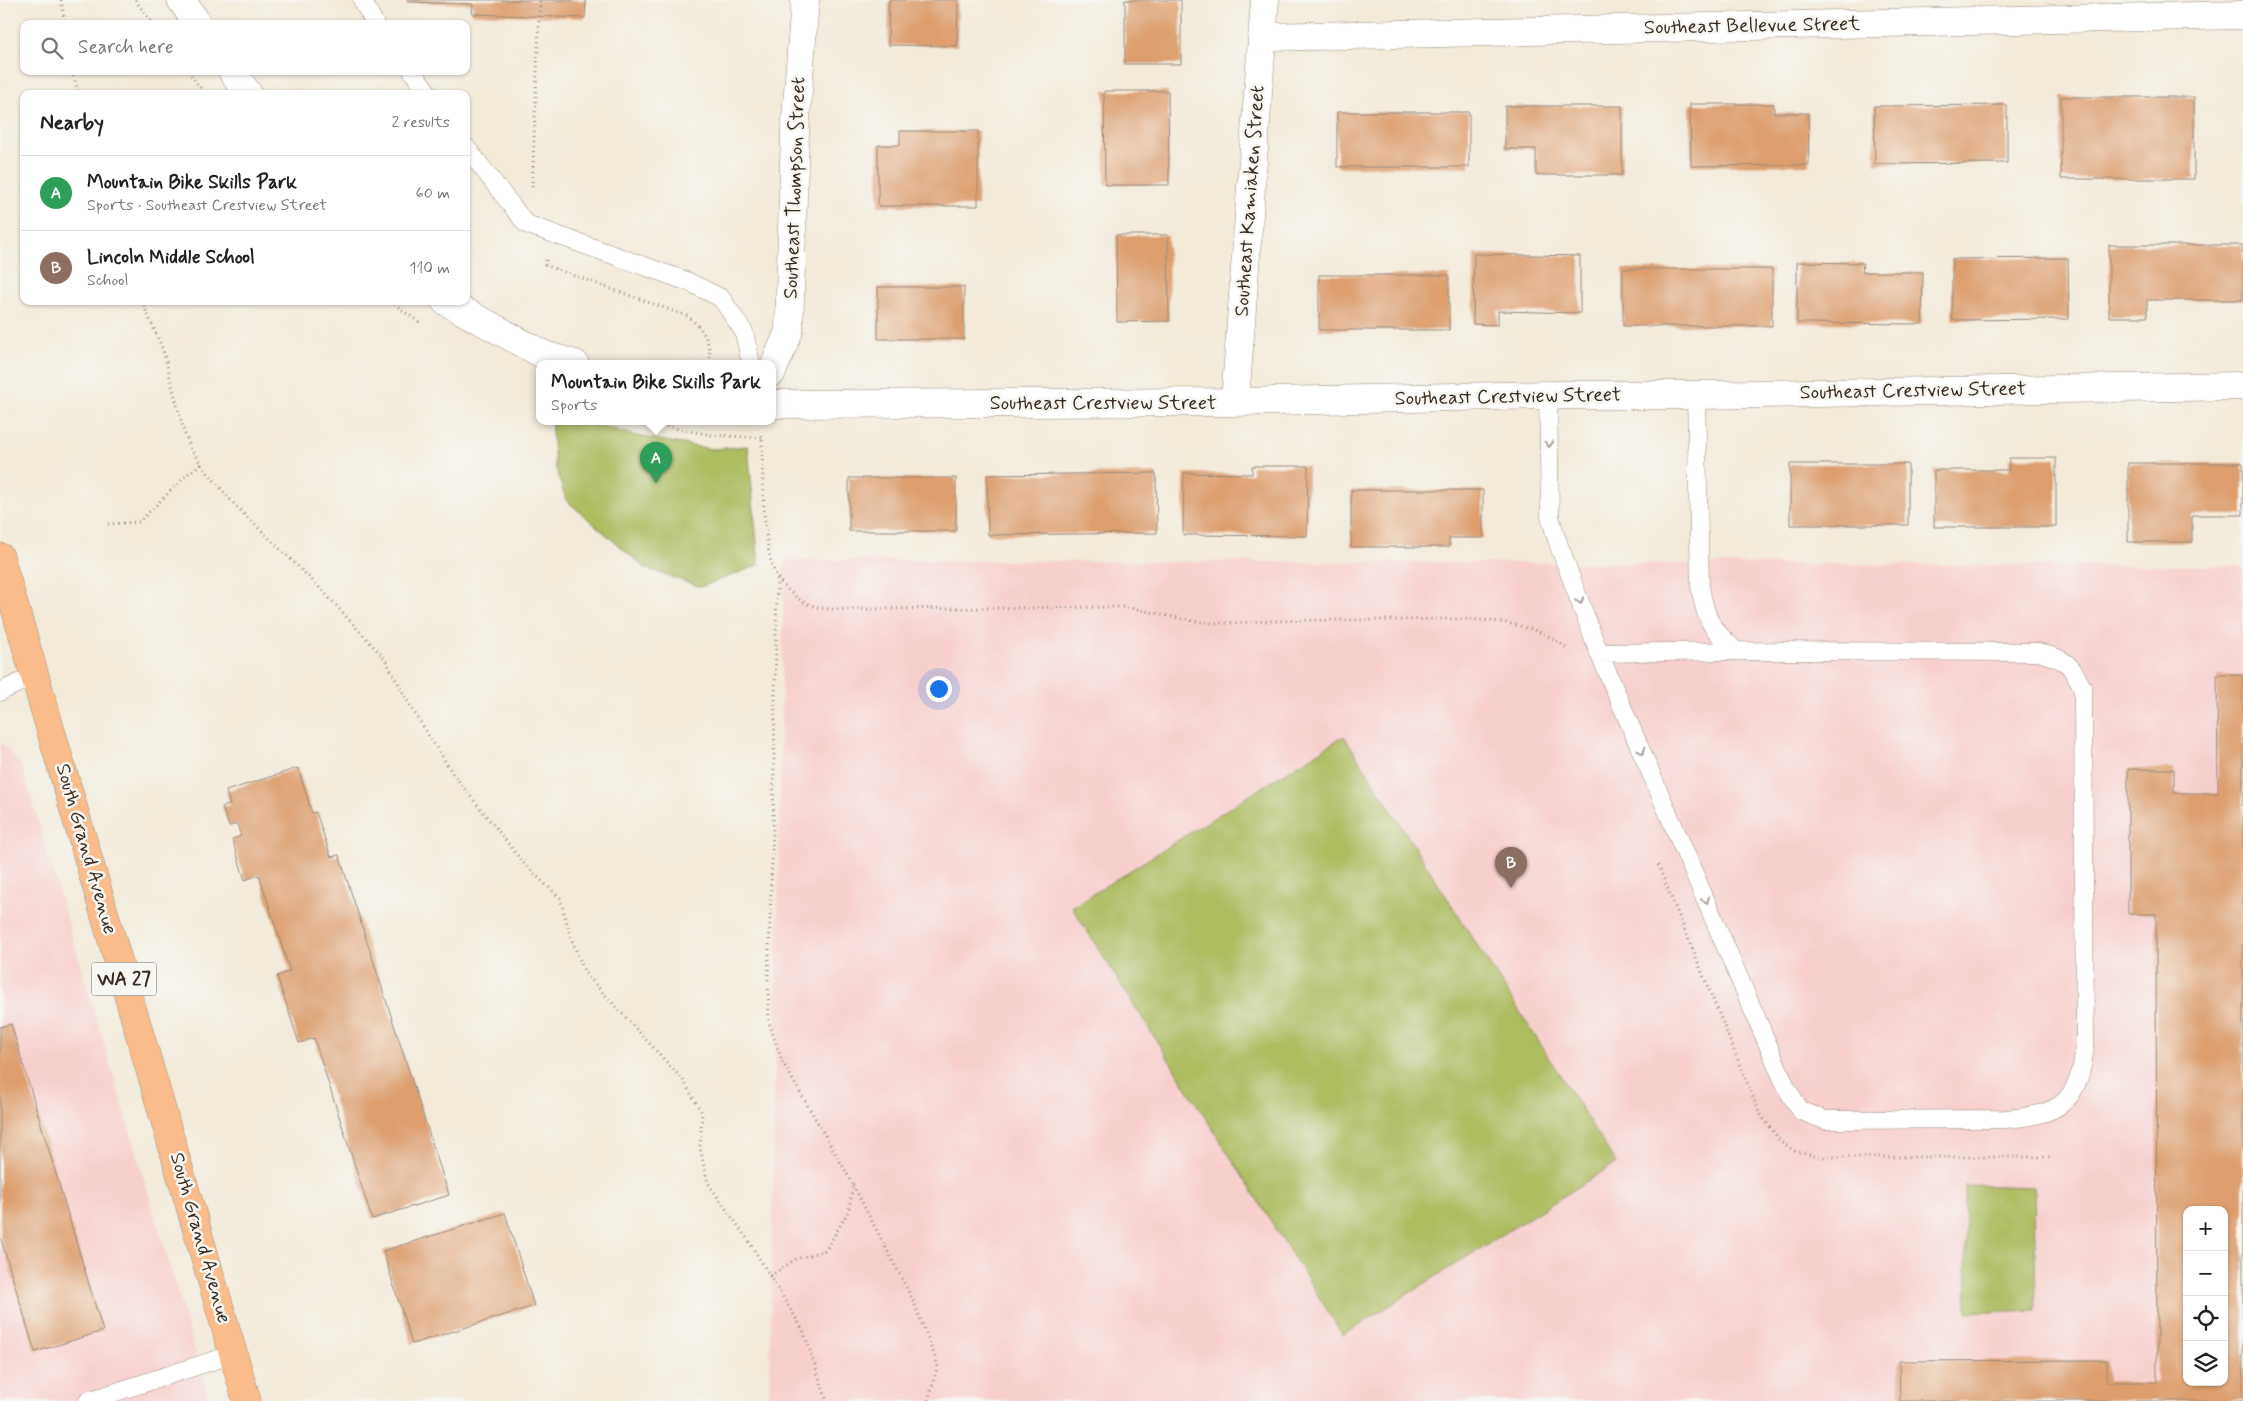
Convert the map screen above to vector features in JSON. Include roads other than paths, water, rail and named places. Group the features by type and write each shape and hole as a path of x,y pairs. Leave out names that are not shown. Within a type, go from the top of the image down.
{"main road":[{"name":"South Grand Avenue","path":"0,557 248,1401"}],"street":[{"path":"181,0 195,20"},
{"name":"Southeast Thompson Street","path":"776,362 789,331 795,131 805,0"},
{"name":"Southeast Kamiaken Street","path":"1235,402 1265,0"},
{"name":"Southeast Bellevue Street","path":"1262,37 2243,15"},
{"path":"235,75 245,90"},
{"path":"453,305 544,355 561,360"},
{"name":"Southeast Crestview Street","path":"776,404 1235,402 1548,395 1696,395 2243,386"}],"lane":[{"path":"362,0 373,20"},
{"path":"415,75 426,90"},
{"path":"470,152 526,224 689,282 720,298 744,332 750,360"},
{"path":"1548,395 1550,516 1557,540 1599,653 1787,1089 1801,1110 1825,1120 2032,1117 2055,1109 2069,1098 2077,1084 2082,1069 2085,1046 2084,689 2073,667 2060,658 2038,652 2006,651 1599,653"},
{"path":"1696,395 1700,586 1704,611 1715,632 1736,651"},
{"path":"0,692 35,675"},
{"path":"88,1401 234,1354"}],"place":[{"name":"Mountain Bike Skills Park","path":"656,483"},
{"name":"Lincoln Middle School","path":"1511,888"}]}
